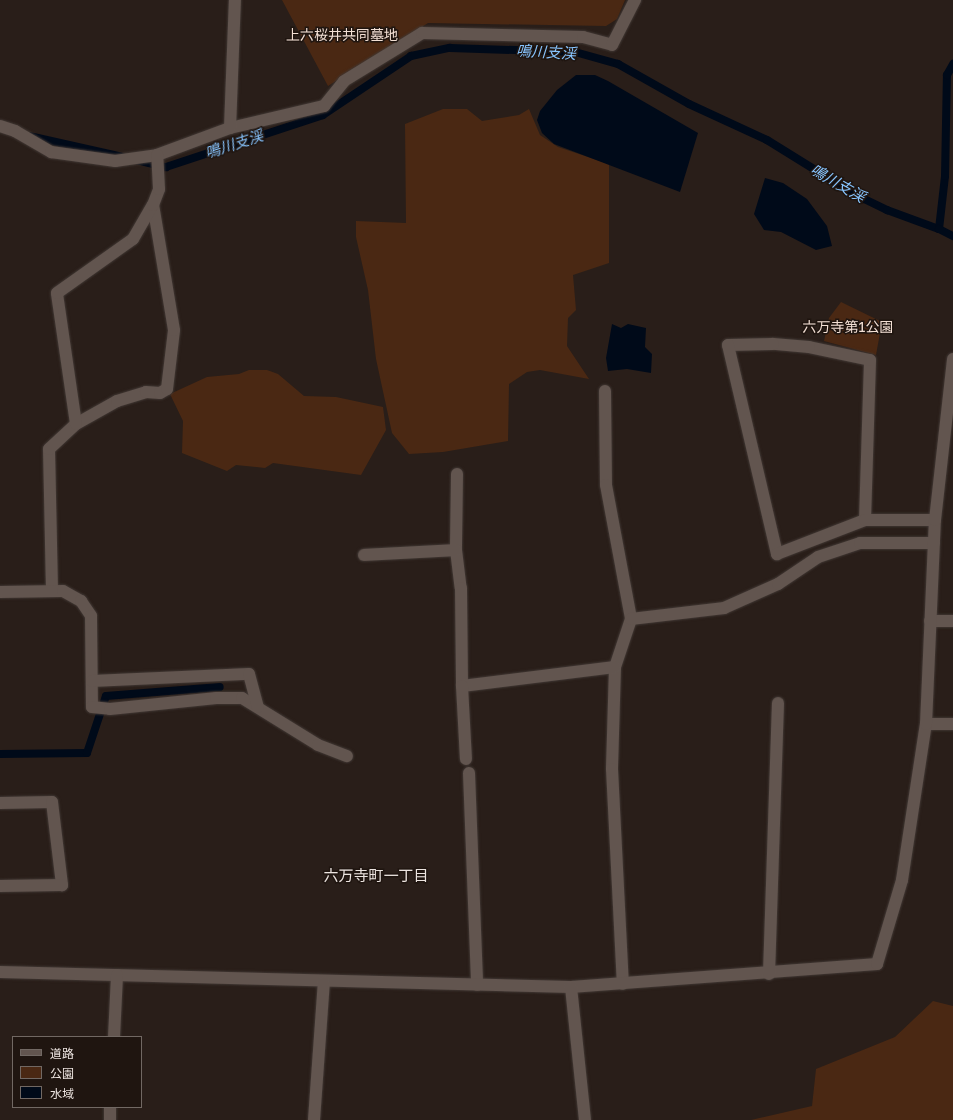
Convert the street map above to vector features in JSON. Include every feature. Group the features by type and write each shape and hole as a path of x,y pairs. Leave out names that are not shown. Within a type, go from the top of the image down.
{"street":[{"path":"230,128 235,0"},
{"path":"0,126 15,131 51,152 115,161 158,156 230,128 324,106 344,81 422,33 582,37 612,45 636,0"},
{"path":"76,424 57,293 133,239 153,205 158,183 158,156"},
{"path":"52,591 49,449 76,424 117,401 146,392 160,394 167,389 174,330 153,205"},
{"path":"865,520 870,360 822,349 773,344 728,345 777,554 865,520 935,520"},
{"path":"0,972 324,982 571,987 769,974 877,964 902,880 926,724 935,520 953,359"},
{"path":"605,391 606,485 631,619 615,667 612,768 623,984"},
{"path":"457,474 456,550 461,588 462,686 466,759"},
{"path":"631,619 724,608 778,584 818,557 860,543 934,542"},
{"path":"364,555 456,550"},
{"path":"0,592 63,591 81,601 91,616 92,708 110,709 216,698 242,698 318,745 347,756"},
{"path":"930,621 953,621"},
{"path":"462,686 615,667"},
{"path":"92,681 249,674 258,708"},
{"path":"769,974 778,704"},
{"path":"926,724 953,724"},
{"path":"469,773 477,985"},
{"path":"0,803 52,802 62,885 0,886"},
{"path":"114,1036 117,975"},
{"path":"314,1120 324,982"},
{"path":"571,987 585,1120"},
{"path":"110,1108 110,1120"}],"green space":[{"name":"上六桜井共同墓地","path":"282,0 625,0 617,19 606,26 428,23 328,86"},
{"path":"443,109 467,109 482,121 519,115 529,109 540,135 558,147 609,164 609,263 573,275 576,310 568,318 567,346 589,379 540,370 527,372 509,384 508,441 443,452 409,454 392,433 376,359 368,290 356,237 356,221 406,223 405,124"},
{"name":"六万寺第1公園","path":"841,302 882,322 876,355 824,341 829,318"},
{"path":"249,370 267,370 278,374 304,396 336,397 383,407 386,430 361,475 273,463 265,468 236,465 227,471 182,453 183,421 170,394 207,377 239,374"},
{"path":"933,1001 953,1006 953,1120 751,1120 812,1106 816,1069 895,1037"}],"water":[{"path":"576,75 595,75 608,81 698,133 680,192 554,144 542,133 537,120 540,111 557,90"},
{"path":"765,178 783,183 807,199 827,226 832,246 816,250 781,232 764,230 754,214"},
{"path":"612,324 621,328 628,324 646,328 645,347 652,354 651,373 627,369 608,371 606,358"}],"waterway":[{"name":"鳴川支渓","path":"137,160 166,167 323,115 411,56 450,48 575,52 618,64 689,104 767,140 854,194 887,210 939,229 945,176 947,75 953,64"},
{"name":"鳴川支渓","path":"29,136 123,157"},
{"path":"939,229 953,236"},
{"path":"0,754 87,753 106,696 220,687"}],"district":[{"name":"六万寺町一丁目","path":"376,876"}]}
